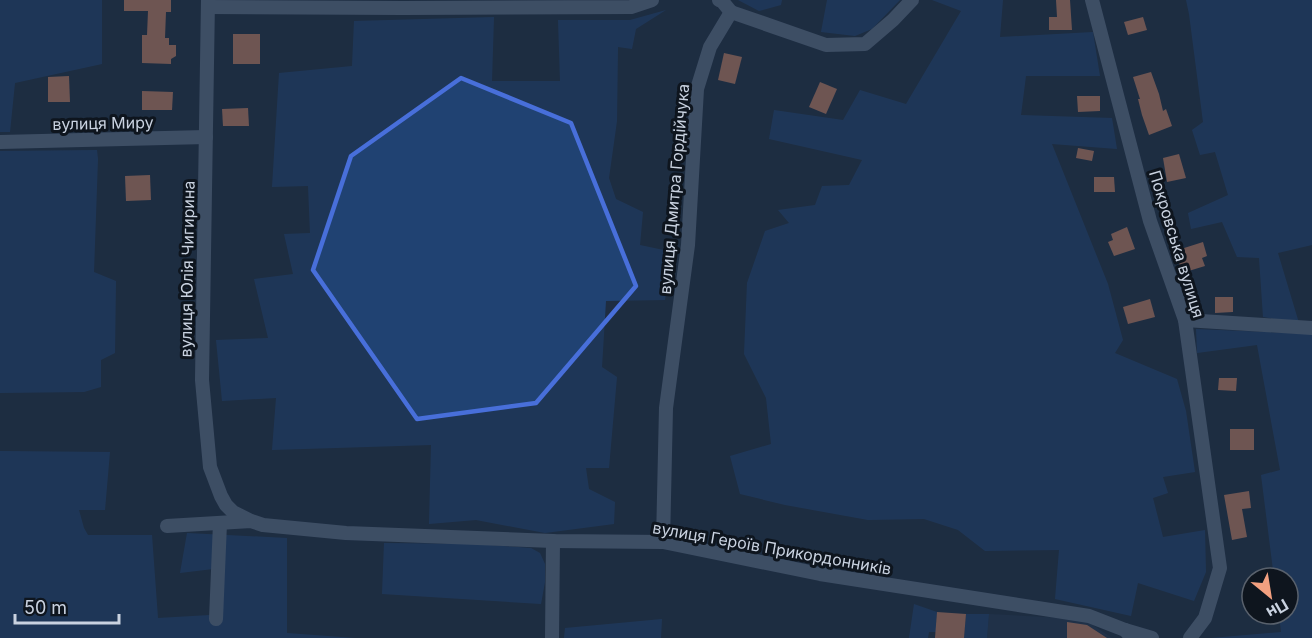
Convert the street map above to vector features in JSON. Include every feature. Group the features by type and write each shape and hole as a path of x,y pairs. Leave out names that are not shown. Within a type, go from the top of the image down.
{"street":[{"path":"208,4 631,6 652,0"},
{"path":"718,0 722,1 731,12 826,45 865,44 912,0"},
{"name":"Покровська вулиця","path":"1092,0 1150,221 1185,320 1220,568 1205,618 1190,638"},
{"name":"вулиця Юлія Чигирина","path":"208,4 202,380 210,467 226,505 233,512 250,521"},
{"name":"вулиця Дмитра Гордійчука","path":"663,542 666,408 688,245 698,89 710,47 731,12"},
{"name":"вулиця Миру","path":"0,142 206,137"},
{"path":"1185,320 1312,328"},
{"name":"вулиця Героїв Прикордонників","path":"167,526 250,521 263,525 346,533 554,541 663,542 820,574 1089,616 1128,634 1152,638"},
{"path":"216,619 220,523"},
{"path":"552,638 554,541"}],"highlighted area":[{"path":"461,78 571,123 636,286 536,403 417,419 313,270 351,156"}],"shaded area":[{"path":"0,0 102,0 102,64 15,83 10,132 0,132"},
{"path":"738,0 782,0 781,5 759,11"},
{"path":"827,0 900,0 872,29 855,36 821,32"},
{"path":"932,0 1003,0 1000,37 1093,32 1100,76 1026,76 1021,115 1112,118 1117,149 1052,144 1108,284 1123,340 1115,353 1177,379 1186,411 1195,472 1163,477 1168,493 1153,498 1163,537 1205,530 1206,572 1194,601 1138,583 1131,616 1055,599 1059,550 985,551 958,530 924,519 868,520 785,505 740,494 730,456 771,444 766,398 744,354 747,283 765,231 789,223 778,210 815,205 822,186 849,185 862,160 769,139 774,110 843,120 860,90 906,104 961,11"},
{"path":"1186,0 1312,0 1312,245 1278,253 1299,323 1263,317 1259,258 1237,257 1222,222 1191,229 1188,213 1228,195 1215,152 1200,155 1192,130 1203,122"},
{"path":"666,10 636,29 632,49 618,47 617,121 609,178 616,199 643,212 640,245 673,252 665,300 606,301 602,367 617,377 609,468 586,468 589,489 615,502 614,524 545,533 476,520 429,524 431,445 272,450 276,398 222,401 216,340 268,338 254,279 293,274 284,234 310,233 308,186 272,187 279,73 352,66 354,21 494,17 492,81 560,81 558,20 630,20"},
{"path":"97,150 94,272 116,281 115,353 101,360 101,387 84,392 0,393 0,151"},
{"path":"1196,329 1312,334 1312,638 1211,638 1281,632 1280,626 1300,626 1300,566 1272,566 1261,475 1280,470 1257,345 1197,353"},
{"path":"0,451 110,452 105,510 79,510 84,528 88,535 152,535 158,618 210,615 213,569 180,573 187,533 287,538 287,633 355,638 0,638"},
{"path":"384,543 477,544 531,548 540,553 545,564 541,604 382,594"},
{"path":"914,604 937,612 936,632 929,632 928,638 909,638"},
{"path":"966,614 989,614 987,638 964,638"},
{"path":"989,614 1084,619 1112,638 987,638"},
{"path":"662,619 661,638 564,638 565,628"}],"building":[{"path":"124,0 171,0 171,12 166,12 165,38 169,38 169,45 176,45 176,56 171,59 171,64 142,63 142,35 147,35 148,11 124,11"},
{"path":"1056,0 1070,0 1072,30 1049,30 1049,17 1057,17"},
{"path":"1143,17 1147,30 1128,35 1124,22"},
{"path":"233,34 260,34 260,64 233,64"},
{"path":"724,53 742,57 735,84 718,80"},
{"path":"1151,72 1163,111 1166,109 1172,126 1149,135 1133,77"},
{"path":"69,76 70,102 48,102 48,77"},
{"path":"820,82 837,89 826,114 809,107"},
{"path":"142,91 173,92 172,110 142,110"},
{"path":"1077,96 1100,96 1100,111 1078,112"},
{"path":"248,108 249,126 223,126 222,109"},
{"path":"1078,148 1094,151 1092,161 1076,158"},
{"path":"1179,154 1186,178 1167,182 1163,158"},
{"path":"150,175 151,200 126,201 125,176"},
{"path":"1094,177 1114,177 1115,192 1094,192"},
{"path":"1127,227 1135,249 1114,256 1108,242 1113,240 1111,234"},
{"path":"1203,242 1207,256 1202,258 1205,266 1182,273 1177,256 1183,254 1181,249"},
{"path":"1215,297 1233,297 1233,312 1215,313"},
{"path":"1150,299 1155,317 1128,324 1123,307"},
{"path":"1219,378 1237,378 1236,391 1218,390"},
{"path":"1230,429 1254,429 1254,450 1230,450"},
{"path":"1249,491 1251,508 1242,509 1247,537 1232,540 1224,495"},
{"path":"937,612 966,614 964,638 935,638"},
{"path":"1067,622 1087,625 1107,638 1067,638"}]}
